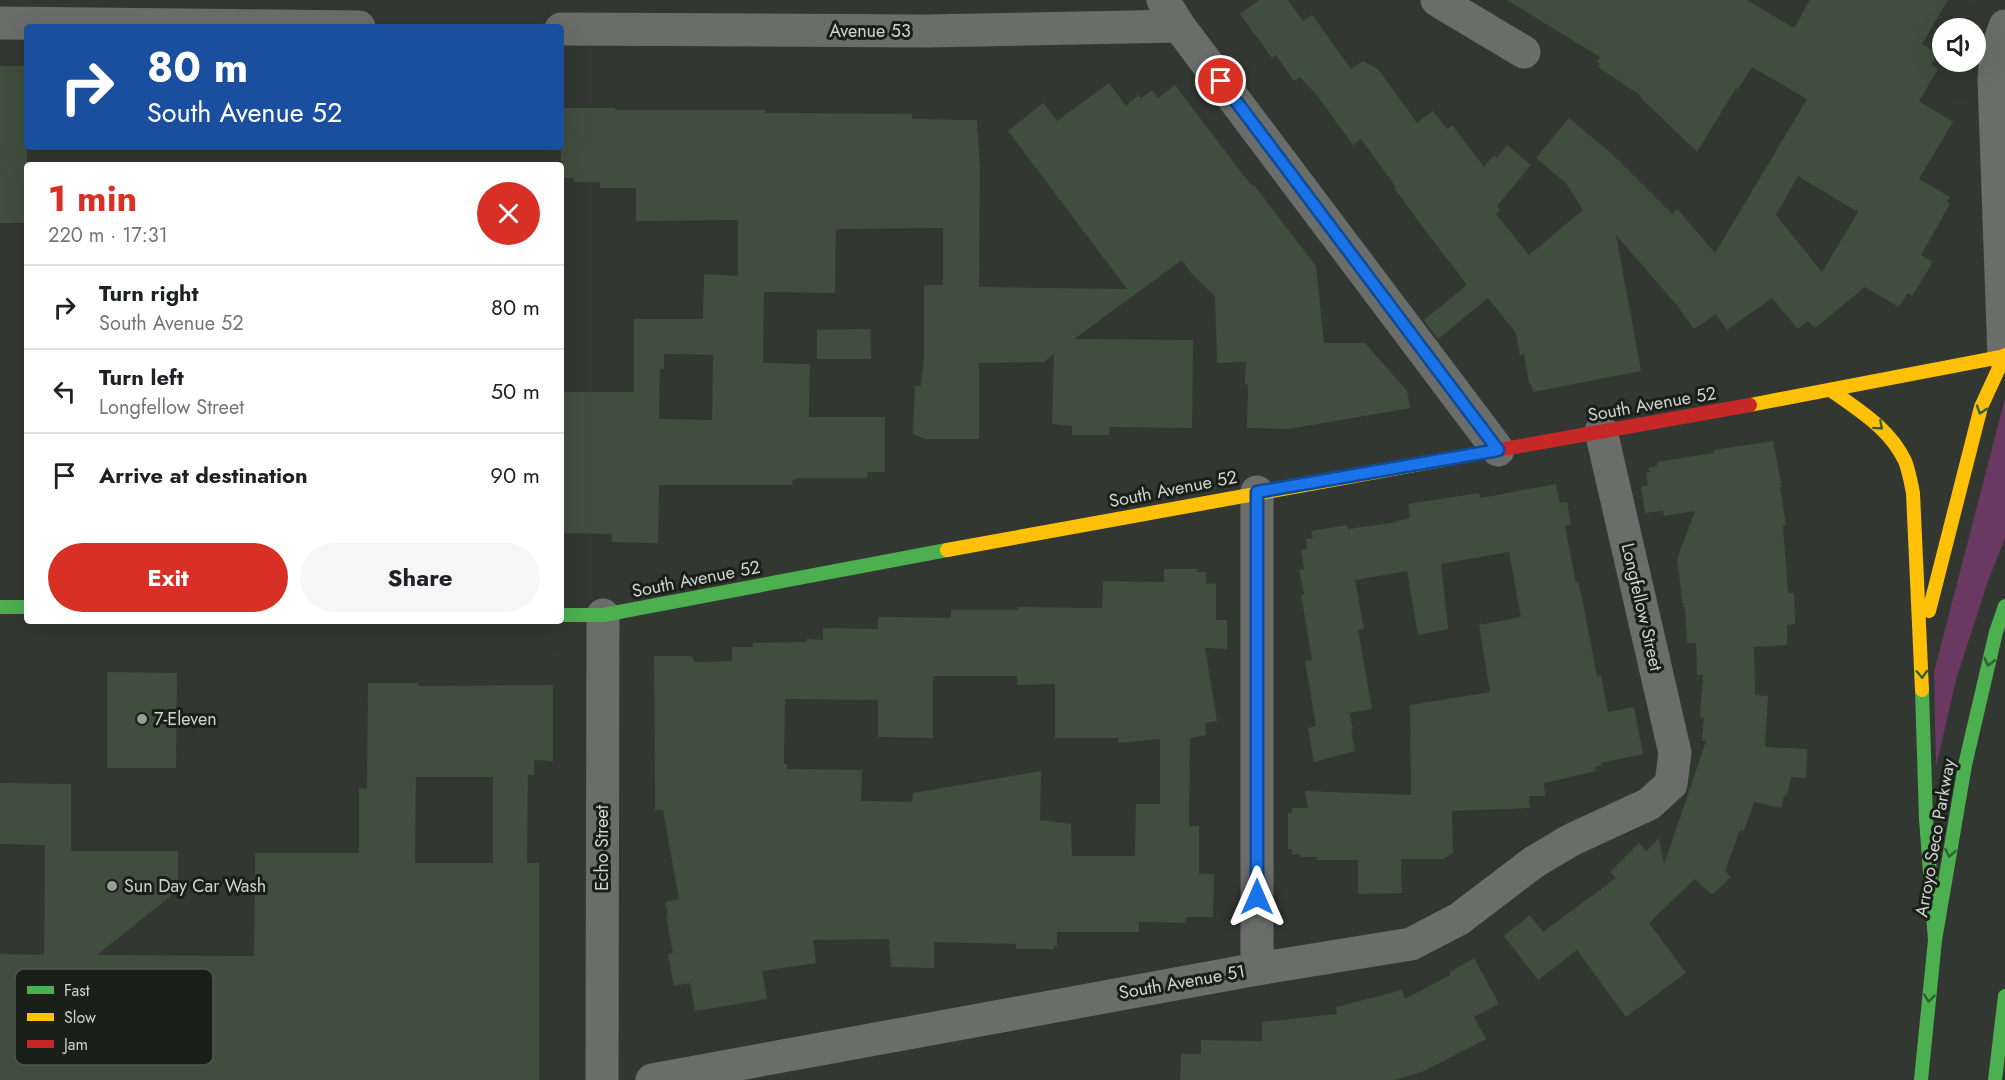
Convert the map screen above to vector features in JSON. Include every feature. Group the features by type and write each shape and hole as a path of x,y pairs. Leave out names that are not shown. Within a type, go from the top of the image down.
{"main road":[{"name":"South Avenue 52","path":"564,615 603,615 1257,492 1832,391 2005,356"},
{"path":"1921,645 1981,407 2005,356"},
{"path":"1832,391 1870,418 1891,437 1906,463 1913,493 1921,645 1926,819 1935,940"},
{"name":"Arroyo Seco Parkway","path":"1921,1080 1935,940 1965,765 1996,632 2005,606"},
{"path":"0,607 24,607"},
{"path":"1995,1080 2005,996"}],"street":[{"path":"1437,0 1524,52"},
{"path":"1171,13 1498,450"},
{"name":"Avenue 53","path":"564,29 926,31 1171,13"},
{"path":"0,23 90,24"},
{"path":"2005,26 1996,53 1994,80 2005,356"},
{"name":"Longfellow Street","path":"1601,431 1675,753 1671,784"},
{"path":"1257,492 1257,969"},
{"name":"Echo Street","path":"602,1080 603,615"},
{"name":"South Avenue 51","path":"652,1080 1257,969 1411,944 1459,919 1534,862 1571,840 1649,804 1671,784"}],"shaded area":[{"path":"2005,398 2005,538 1988,581 1956,680 1936,767 1934,672"}],"building":[{"path":"1259,0 1288,0 1303,21 1312,15 1351,69 1363,61 1378,69 1417,123 1433,111 1447,129 1452,125 1484,167 1494,155 1497,158 1507,145 1531,165 1497,206 1500,211 1496,214 1529,255 1583,210 1566,183 1536,158 1569,118 1612,154 1672,214 1677,209 1715,253 1807,99 1752,67 1738,89 1736,88 1697,152 1641,96 1598,67 1600,64 1597,62 1600,57 1507,0 1747,0 1794,28 1810,0 1948,0 1937,18 1932,18 1932,27 1922,44 1932,50 1932,72 1936,72 1919,101 1953,122 1919,179 1950,197 1947,202 1950,204 1921,255 1933,262 1912,296 1908,293 1899,307 1865,287 1815,328 1808,321 1798,329 1772,298 1727,330 1716,314 1694,329 1676,304 1616,235 1641,371 1533,392 1529,384 1524,354 1520,355 1516,333 1488,298 1438,339 1424,320 1467,285 1394,188 1396,187 1361,139 1353,145 1316,94 1300,77 1294,81 1276,55 1272,58 1240,14","holes":["1798,176 1858,212 1822,272 1776,215"]},
{"path":"0,66 24,66 24,150 27,150 27,162 24,162 24,223 0,223"},
{"path":"1109,83 1126,106 1138,95 1141,98 1152,90 1158,98 1175,85 1316,266 1324,343 1365,343 1407,391 1410,408 1289,429 1247,428 1246,362 1217,363 1215,296 1192,274 1182,260 1074,339 1193,340 1192,428 1109,427 1109,435 1072,435 1072,426 1052,424 1054,354 1044,362 979,363 979,439 925,439 913,434 915,386 921,386 924,357 924,285 943,285 943,228 836,229 835,293 764,292 763,363 810,364 809,417 885,417 885,472 868,472 867,478 799,478 792,480 793,485 659,485 658,543 612,542 612,534 564,533 564,392 634,392 634,319 703,319 704,274 738,276 738,220 636,221 636,188 600,188 600,182 574,182 574,178 564,178 561,150 564,150 564,108 912,114 912,119 977,120 980,171 979,287 1127,289 1008,131 1043,103 1057,121","holes":["664,354 713,355 712,420 659,419 660,369 664,369"]},
{"path":"870,329 871,359 817,359 817,330"},
{"path":"1773,441 1782,487 1780,487 1786,526 1783,526 1788,593 1794,593 1795,624 1787,625 1787,645 1754,647 1755,695 1768,696 1765,747 1807,749 1806,778 1791,777 1787,796 1784,795 1781,808 1754,802 1744,831 1740,830 1725,871 1731,877 1712,895 1695,879 1649,923 1686,973 1626,1017 1577,950 1538,980 1504,936 1530,915 1543,932 1616,878 1610,872 1639,843 1646,851 1659,838 1664,865 1706,741 1702,741 1704,717 1700,717 1703,675 1697,675 1696,643 1687,643 1685,607 1683,607 1677,559 1695,511 1664,516 1663,511 1645,513 1641,486 1648,486 1646,473 1649,472 1648,468 1657,466 1657,462"},
{"path":"1556,484 1560,503 1567,502 1571,525 1565,526 1576,583 1578,582 1583,602 1597,677 1601,676 1608,712 1634,707 1643,754 1601,763 1602,765 1595,767 1596,771 1544,783 1545,796 1529,796 1530,808 1452,811 1453,853 1443,859 1401,859 1402,893 1358,894 1358,860 1317,860 1317,857 1292,855 1292,849 1288,849 1288,813 1292,813 1292,808 1308,808 1305,791 1411,795 1410,705 1490,692 1479,625 1521,617 1509,552 1441,564 1448,629 1418,635 1407,571 1355,580 1364,629 1358,630 1372,709 1349,713 1355,751 1314,762 1308,728 1316,726 1305,661 1312,660 1299,570 1304,569 1301,551 1307,549 1306,539 1313,538 1311,531 1347,525 1348,529 1398,522 1410,518 1408,504 1479,493 1480,498"},
{"path":"1164,569 1197,569 1197,572 1206,572 1206,583 1216,584 1216,620 1227,620 1227,649 1205,648 1217,721 1205,723 1206,735 1190,738 1189,826 1199,826 1199,874 1214,874 1213,917 1186,917 1185,923 1139,922 1139,932 1057,932 1057,946 1054,946 1054,949 1016,949 1016,944 934,942 934,968 891,967 889,939 813,940 816,963 762,971 767,999 695,1011 690,983 674,986 668,954 673,953 665,902 679,899 663,810 655,810 654,656 691,656 695,662 732,661 732,647 753,647 753,643 823,640 823,628 878,629 878,617 951,618 951,610 1018,610 1018,607 1102,608 1103,581 1164,582","holes":["933,676 1017,676 1017,685 1055,684 1055,738 1118,738 1118,743 1160,739 1160,804 1136,804 1135,856 1072,856 1071,824 1040,820 1041,771 913,793 912,802 861,801 862,770 787,769 787,764 784,764 785,699 878,700 878,737 933,738"]},
{"name":"7-Eleven","path":"107,672 177,673 176,768 107,768"},
{"path":"368,683 418,683 418,686 553,685 553,761 534,760 534,775 528,775 527,863 539,863 539,1080 0,1080 0,954 44,955 45,845 0,844 0,783 71,784 71,851 178,851 178,890 97,955 254,956 255,853 359,853 359,788 367,789","holes":["416,777 493,777 493,863 415,863"]},
{"path":"1474,958 1499,1004 1474,1017 1486,1039 1424,1071 1395,1080 1180,1080 1181,1054 1201,1054 1201,1040 1262,1041 1262,1022 1337,1014 1336,1007 1402,990 1405,999 1450,975 1450,972"}],"traffic: fast":[{"path":"564,615 603,615 947,550"},
{"path":"1921,1080 1935,940 1965,765 1996,632 2005,606"},
{"path":"0,607 24,607"},
{"path":"1922,690 1926,819 1935,940"},
{"path":"1995,1080 2005,996"}],"traffic: slow":[{"path":"1929,611 1981,407 2005,355"},
{"path":"1750,405 2005,356"},
{"path":"1832,391 1883,430 1899,450 1908,469 1913,493 1922,690"},
{"path":"947,550 1442,460"}],"traffic: jam":[{"path":"1442,460 1750,405"}],"place":[{"name":"7-Eleven","path":"142,719"},
{"name":"Sun Day Car Wash","path":"112,886"}],"route":[{"path":"1221,81 1498,450 1257,492 1257,897"}]}
